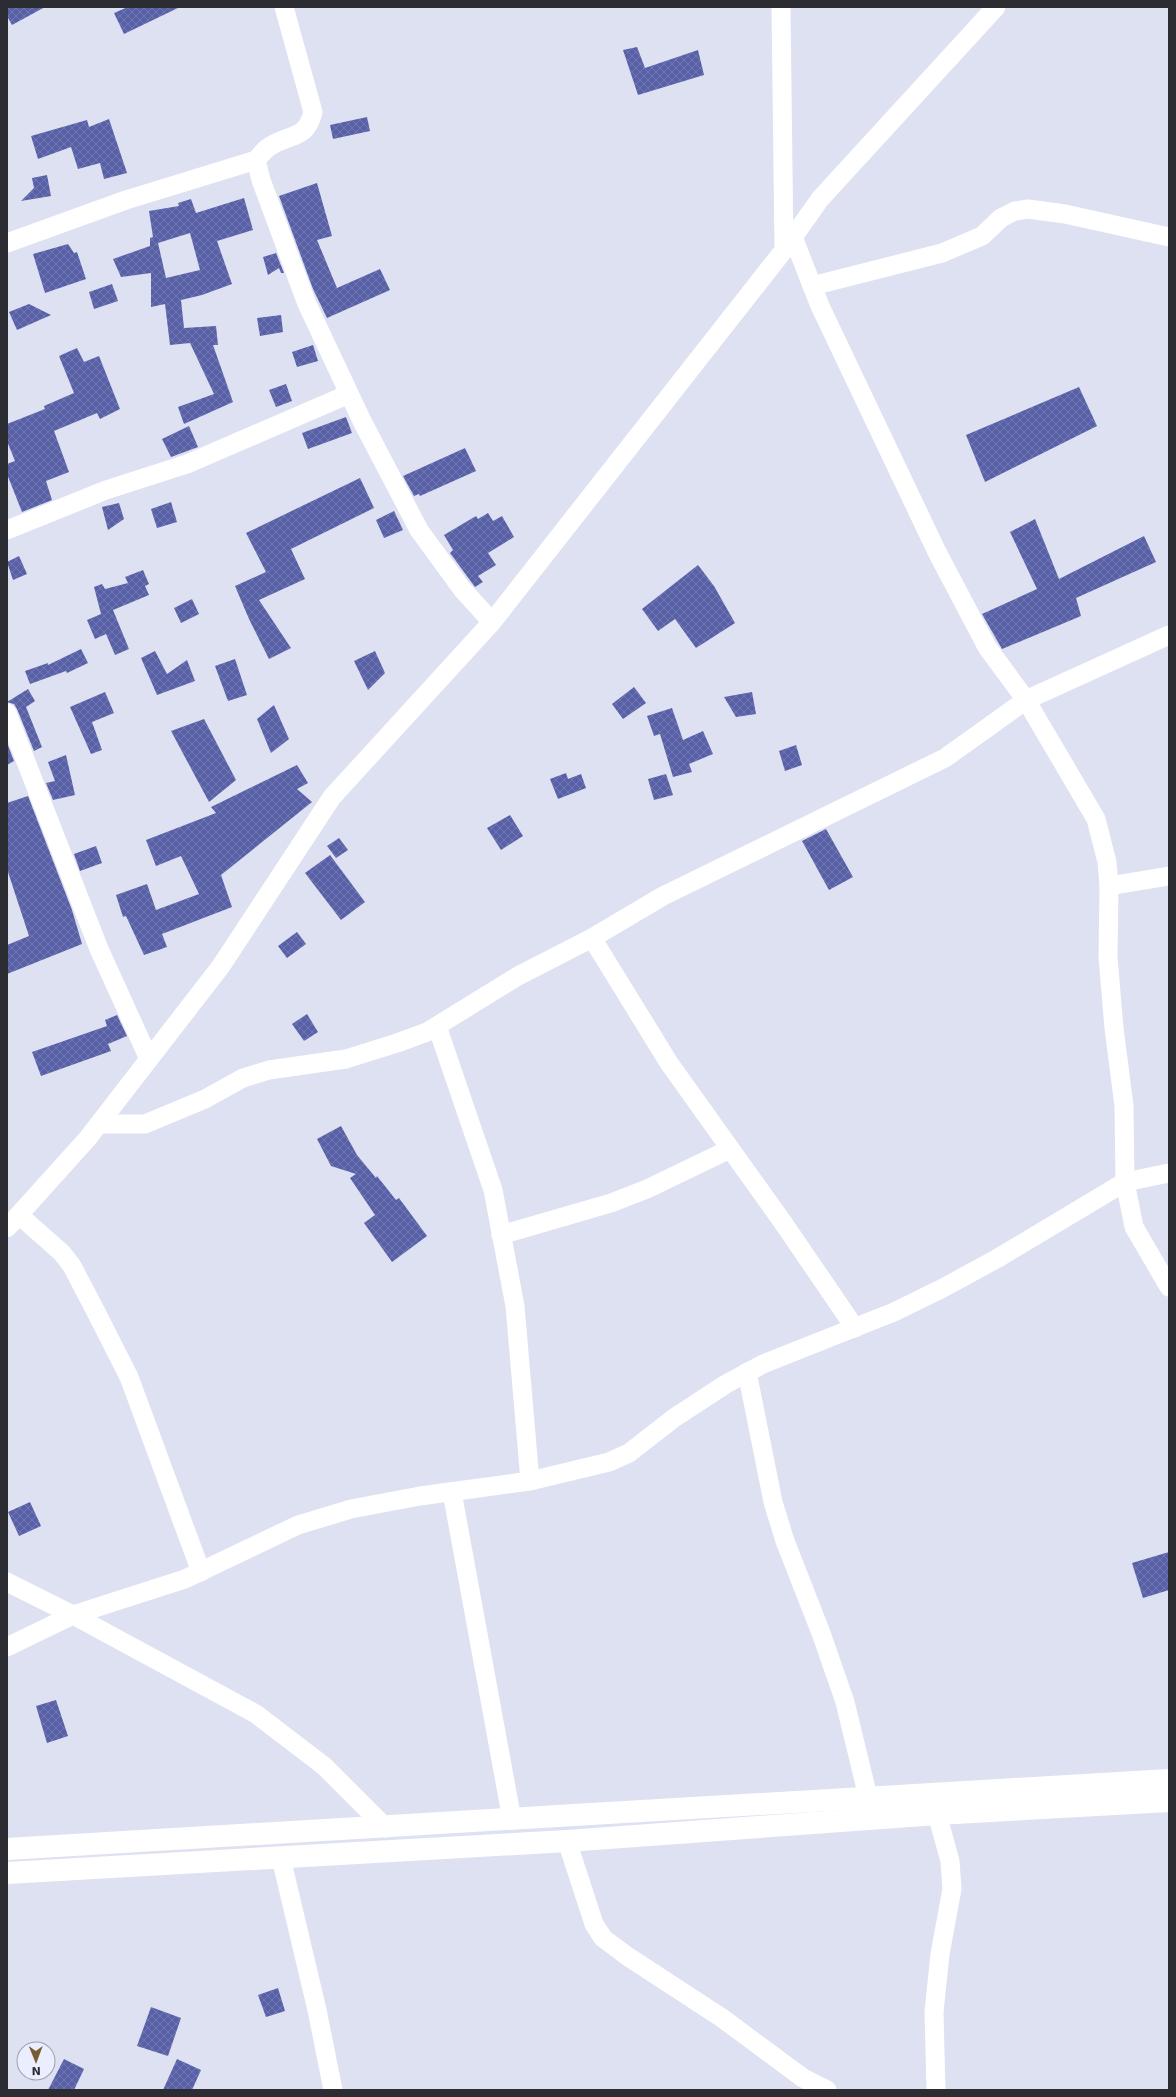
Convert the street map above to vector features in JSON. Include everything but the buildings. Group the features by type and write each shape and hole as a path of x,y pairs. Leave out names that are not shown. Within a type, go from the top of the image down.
{"main road":[{"path":"7,1848 386,1828 868,1797 1169,1780"},
{"path":"7,1872 567,1841 936,1814 1169,1801"}],"street":[{"path":"7,243 126,200 256,160 269,147 301,133 310,124 313,112 284,7"},
{"path":"781,7 789,244 812,286 937,552 987,647 1026,700 1096,819 1107,862 1109,886 1108,957 1114,1028 1124,1106 1125,1182 1134,1227 1169,1287"},
{"path":"201,1572 129,1377 72,1266 62,1253 13,1221 99,1124 221,966 332,797 492,622 789,244 820,199 996,7"},
{"path":"256,160 261,180 307,304 350,394 419,530 462,589 492,622"},
{"path":"812,286 942,253 982,236 1002,218 1015,211 1028,209 1065,214 1169,237"},
{"path":"7,530 106,490 186,464 350,394"},
{"path":"99,1124 145,1124 205,1099 243,1078 269,1070 346,1059 398,1043 437,1026 518,976 592,938 663,896 945,758 1026,700 1169,635"},
{"path":"7,713 97,942 149,1059"},
{"path":"1109,886 1169,876"},
{"path":"592,938 668,1063 855,1328"},
{"path":"437,1026 493,1190 515,1306 530,1481"},
{"path":"501,1235 611,1203 647,1189 730,1149"},
{"path":"7,1647 73,1615 201,1572 298,1525 351,1509 420,1496 530,1481 609,1462 629,1453 674,1418 747,1372 805,1346 855,1328 944,1288 998,1258 1125,1182 1169,1173"},
{"path":"747,1372 774,1502 785,1541 821,1633 845,1702 868,1797"},
{"path":"452,1492 512,1820"},
{"path":"7,1582 73,1615 256,1714 324,1766 386,1828"},
{"path":"936,1814 950,1861 952,1889 940,1954 934,2012 936,2090"},
{"path":"567,1841 594,1924 603,1938 626,1956 722,2018 803,2078 827,2090"},
{"path":"281,1858 317,2010 332,2090"}]}
